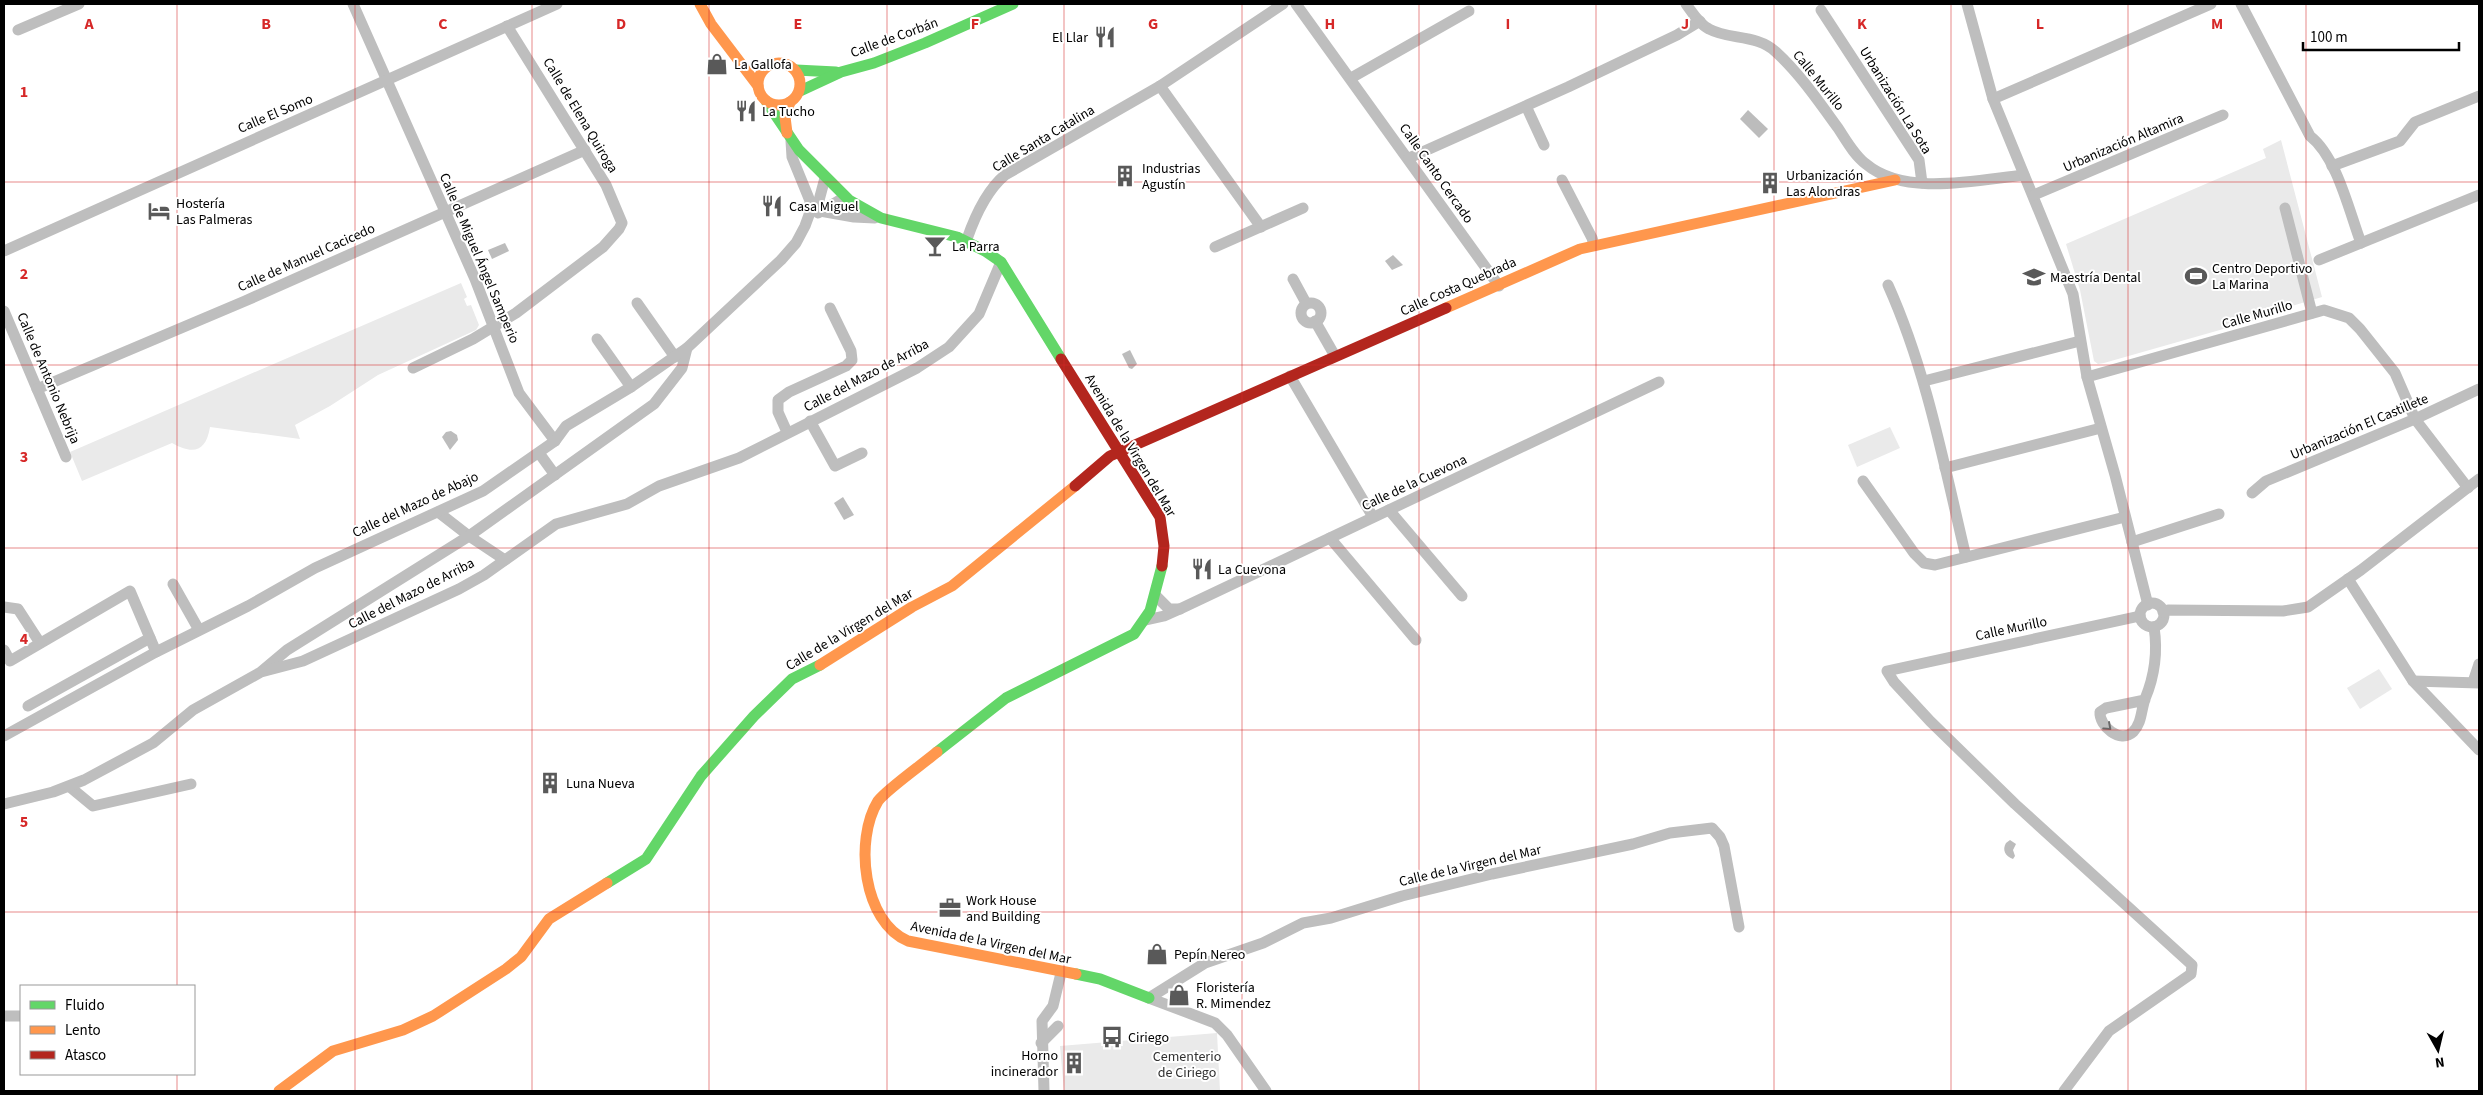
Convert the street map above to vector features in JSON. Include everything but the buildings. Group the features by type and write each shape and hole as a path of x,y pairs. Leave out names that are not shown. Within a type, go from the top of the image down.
{"main road":[{"path":"688,4 711,24"},
{"path":"700,4 711,24 758,86"},
{"name":"Calle de Corbán","path":"800,92 841,72 911,49 1013,4"},
{"path":"737,57 768,66"},
{"path":"775,63 787,64 796,70 800,80 800,92 790,102 782,104 766,100 759,92 758,86 762,72 768,66 775,63"},
{"name":"Calle de Corbán","path":"796,70 841,72"},
{"name":"Avenida de la Virgen del Mar","path":"766,100 782,130 825,178 845,197 865,212 881,218 967,239 1001,262 1160,517 1166,538 1155,595 1146,620 1134,634 1006,698 971,724 879,800 867,825 865,852 867,879 872,900 879,916 896,936 926,946 1060,973 1100,979 1149,998"},
{"name":"Avenida de la Virgen del Mar","path":"789,137 785,117 790,102"},
{"name":"Calle Murillo","path":"1645,234 1895,180"},
{"name":"Calle Costa Quebrada","path":"1119,452 1335,356 1499,286 1566,254 1645,234"},
{"name":"Calle de la Virgen del Mar","path":"279,1091 333,1051 403,1030 433,1016 491,979 521,957 549,919 646,858 702,776 754,716 792,679 834,659 912,607 952,586 1036,520 1110,456 1119,452"}],"street":[{"path":"18,30 79,4"},
{"name":"Calle de Miguel Ángel Samperio","path":"354,4 445,212 519,392 555,441"},
{"name":"Calle El Somo","path":"4,251 557,4"},
{"name":"Calle Santa Catalina","path":"967,239 985,199 997,182 1005,175 1160,86 1282,4"},
{"name":"Calle Canto Cercado","path":"1296,4 1352,78 1499,286"},
{"name":"Calle Murillo","path":"1686,4 1708,28 1757,41 1774,50 1796,74 1866,164 1895,180 1922,183 1956,182 2024,175"},
{"path":"1967,4 1993,98 2073,294 2087,377 2148,604"},
{"path":"1993,98 2211,4"},
{"path":"2240,4 2310,136 2321,144 2332,166 2362,243"},
{"name":"Urbanización La Sota","path":"1821,10 1919,160 1922,183"},
{"path":"1352,78 1469,11"},
{"path":"1409,158 1677,36 1700,21"},
{"name":"Calle de Elena Quiroga","path":"494,328 603,247 622,223 606,185 507,26"},
{"path":"1160,86 1261,227"},
{"path":"2332,166 2400,141 2415,122 2479,96"},
{"path":"1526,106 1544,145"},
{"name":"Urbanización Altamira","path":"2034,195 2223,115"},
{"name":"Avenida de la Virgen del Mar","path":"789,137 792,156 810,201"},
{"name":"Calle de Manuel Cacicedo","path":"37,389 245,302 585,150"},
{"path":"1856,188 1863,181 1866,164"},
{"path":"825,178 818,204 820,211 854,217 881,218"},
{"path":"1562,180 1594,246"},
{"path":"2319,260 2479,195"},
{"name":"Calle del Mazo de Abajo","path":"805,226 820,211 845,197"},
{"name":"Calle del Mazo de Abajo","path":"4,736 156,652 248,606 315,568 482,491 555,441 566,426 631,387 687,348 781,260 796,243 809,215 810,201"},
{"path":"1215,247 1303,208"},
{"path":"2284,208 2312,313"},
{"name":"Calle del Mazo de Arriba","path":"261,672 303,661 354,639 458,589 505,560 556,524 627,504 659,486 739,458 786,432 917,368 949,348 980,314 1001,262"},
{"path":"1293,279 1306,303 1314,303 1320,308 1320,316 1315,322 1335,356"},
{"path":"1888,285 1908,329 1924,381 1966,557"},
{"path":"637,303 675,357"},
{"name":"Calle del Mazo de Arriba","path":"786,432 778,412 778,400 789,392 846,366 852,360 851,351 830,308"},
{"name":"Calle Murillo","path":"2087,377 2324,310 2349,318 2394,373 2415,419 2468,488"},
{"name":"Calle de Antonio Nebrija","path":"4,311 66,456"},
{"path":"412,368 494,328"},
{"path":"597,339 631,387"},
{"path":"1924,381 2080,341"},
{"name":"Calle del Mazo de Arriba","path":"4,804 70,787 153,743 193,710 261,672 287,650 469,536 654,404 682,368 687,348"},
{"path":"1290,376 1373,517"},
{"name":"Calle de la Cuevona","path":"1146,620 1164,616 1182,608 1658,382"},
{"name":"Urbanización El Castillete","path":"2252,493 2266,481 2415,419 2479,389"},
{"path":"810,421 835,466 862,453"},
{"path":"1945,468 2101,428"},
{"path":"539,453 555,475"},
{"path":"2163,612 2168,610 2297,610 2318,602 2479,479"},
{"path":"1863,481 1914,553 1924,563 1934,565 2125,517"},
{"path":"1389,510 1462,596"},
{"path":"438,512 505,560"},
{"path":"2132,542 2219,514"},
{"path":"1330,538 1416,640"},
{"path":"2348,580 2413,682 2479,750"},
{"path":"172,584 199,630"},
{"path":"4,650 10,661 130,591 156,652"},
{"path":"1155,595 1169,609 1182,608"},
{"path":"2148,604 2159,606 2163,612 2162,622 2154,627"},
{"path":"2148,604 2142,609 2140,616 2143,623 2154,627"},
{"path":"4,607 18,609 40,643"},
{"name":"Calle Murillo","path":"2064,1091 2109,1031 2191,974 2192,966 2015,804 1930,721 1894,682 1887,671 2140,616"},
{"path":"2145,700 2150,691 2155,668 2154,627"},
{"path":"28,706 150,638"},
{"path":"2413,682 2476,682 2479,664"},
{"path":"70,787 93,806 191,784"},
{"name":"Calle de la Virgen del Mar","path":"1149,998 1205,963 1263,943 1303,923 1331,918 1402,896 1492,874 1624,846 1695,828 1712,828 1722,842 1739,927"},
{"path":"1044,1091 1041,1043 1042,1021 1053,1006 1060,973"},
{"name":"Avenida de la Virgen del Mar","path":"1149,998 1215,1023 1227,1035 1266,1091"},
{"path":"4,1016 20,1016"},
{"path":"1041,1043 1058,1026"}],"green space":[{"name":"Centro Deportivo La Marina","path":"2281,140 2322,297 2255,317 2255,320 2104,363 2098,364 2094,361 2080,290 2066,244 2266,158 2263,149"},
{"path":"461,283 467,297 464,299 467,306 471,305 479,325 476,330 378,375 330,406 295,425 300,439 210,427 205,442 197,449 186,449 172,443 82,481 70,452"},
{"path":"1890,427 1900,448 1857,467 1848,445"},
{"path":"2379,669 2392,689 2360,709 2347,688"},
{"name":"Cementerio de Ciriego","path":"1217,1033 1220,1091 1064,1091 1060,1046"}],"shaded area":[{"path":"1748,110 1768,129 1759,138 1740,119"},
{"path":"505,243 509,251 492,259 488,250"},
{"path":"1393,255 1403,265 1392,270 1385,261"},
{"path":"1130,350 1137,364 1132,369 1129,368 1122,354"},
{"path":"451,431 457,435 458,440 450,450 442,437 446,432"},
{"path":"843,497 854,515 844,520 834,503"},
{"path":"2010,840 2016,844 2013,850 2015,856 2013,859 2004,850 2006,843"}],"traffic: fast":[{"path":"800,91 841,72 874,63 925,43 1013,4"},
{"path":"796,70 836,72"},
{"path":"766,101 799,150 849,200 881,218 957,237 985,251 1001,262 1061,359"},
{"path":"937,752 1006,698 1134,634 1150,611 1162,566"},
{"path":"607,883 646,859 701,776 754,716 792,679 820,665"},
{"path":"1076,974 1100,979 1149,998"}],"traffic: slow":[{"path":"700,4 711,24 758,86"},
{"path":"775,63 783,63 794,69 800,84 794,99 783,105 775,105 764,99 758,88 758,80 764,69 775,63"},
{"path":"787,133 785,117 790,102"},
{"path":"1446,308 1580,249 1895,180"},
{"path":"820,665 912,607 952,586 1075,486"},
{"path":"937,752 882,796 871,817 866,837 867,879 872,899 881,917 893,931 908,941 1076,974"},
{"path":"279,1091 333,1051 403,1030 433,1016 506,969 521,957 549,919 607,883"}],"traffic: jam":[{"path":"1075,486 1110,456 1446,308"},
{"path":"1061,359 1160,517 1164,546 1162,566"}],"place":[{"name":"El Llar","path":"1105,37"},
{"name":"La Gallofa","path":"717,64"},
{"name":"La Tucho","path":"746,111"},
{"name":"Industrias Agustín","path":"1125,176"},
{"name":"Urbanización Las Alondras","path":"1770,183"},
{"name":"Casa Miguel","path":"772,206"},
{"name":"Hostería Las Palmeras","path":"159,211"},
{"name":"La Parra","path":"935,246"},
{"name":"Centro Deportivo La Marina","path":"2196,276"},
{"name":"Maestría Dental","path":"2034,277"},
{"name":"La Cuevona","path":"1202,569"},
{"name":"Luna Nueva","path":"550,783"},
{"name":"Work House and Building","path":"950,908"},
{"name":"Pepín Nereo","path":"1157,954"},
{"name":"Floristería R. Mimendez","path":"1179,995"},
{"name":"Ciriego","path":"1112,1037"},
{"name":"Horno incinerador","path":"1074,1063"}]}
